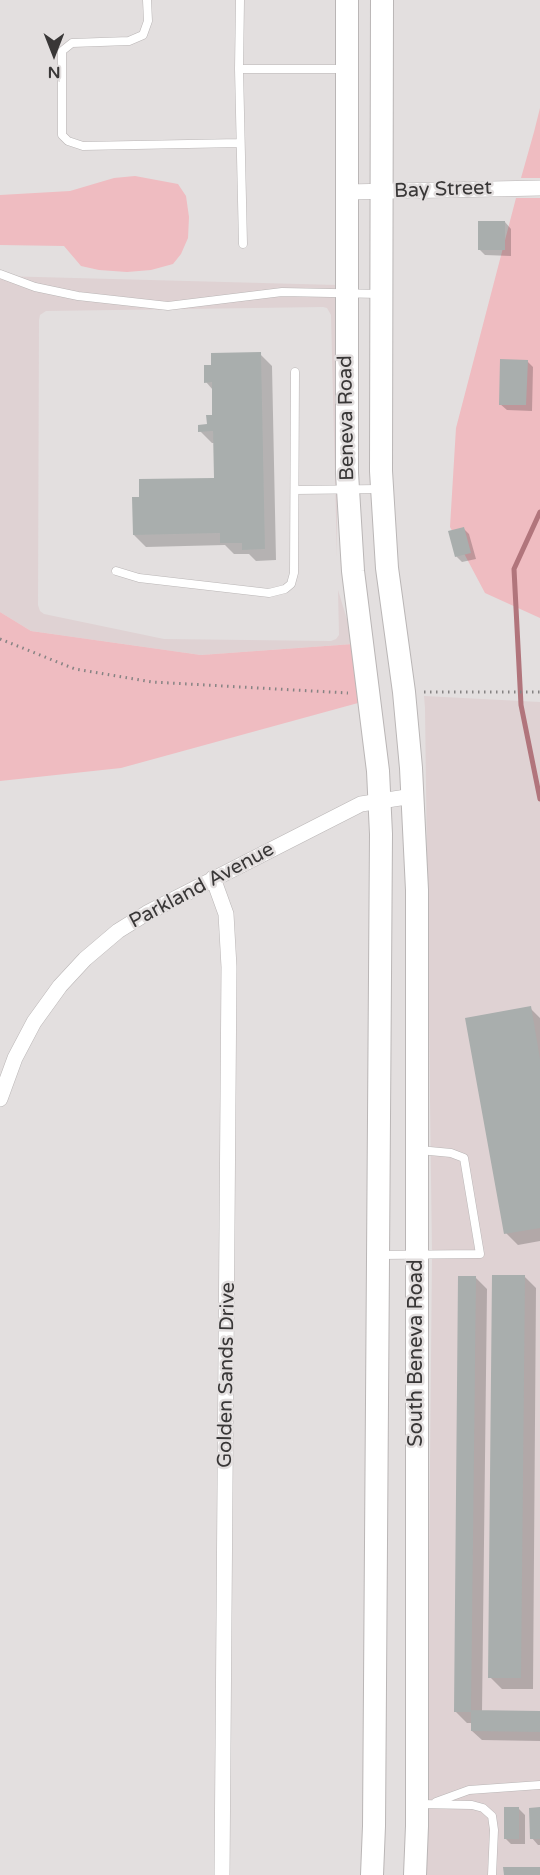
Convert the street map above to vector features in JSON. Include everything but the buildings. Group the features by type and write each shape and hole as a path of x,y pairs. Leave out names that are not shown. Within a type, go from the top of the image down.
{"main road":[{"name":"Beneva Road","path":"347,0 348,489 353,571 378,771 381,834"},
{"name":"Beneva Road","path":"382,0 382,489 387,568 404,692 415,832"},
{"name":"South Beneva Road","path":"415,832 417,1255 425,1804 415,1875"},
{"name":"South Beneva Road","path":"372,1875 375,1803 381,834"}],"street":[{"name":"Bay Street","path":"346,192 540,188"},
{"name":"Parkland Avenue","path":"0,1099 15,1058 34,1022 60,986 85,959 118,931 213,878 361,804 413,796"},
{"name":"Golden Sands Drive","path":"213,878 226,914 230,967 222,1875"}],"lane":[{"path":"147,0 148,21 143,34 129,41 72,43 62,51 62,135 69,141 83,146 240,143"},
{"path":"240,0 239,69 243,244"},
{"path":"239,69 347,69"},
{"path":"0,274 35,287 78,296 168,306 282,292 382,294"},
{"path":"116,571 139,578 269,592 285,589 291,584 294,573 295,372"},
{"path":"295,490 382,489"},
{"path":"379,1255 480,1254 464,1158 451,1153 417,1150"},
{"path":"425,1804 469,1790 540,1785"},
{"path":"425,1804 472,1805 483,1808 492,1816 494,1830 492,1875"}],"path":[{"path":"0,639 75,669 152,682 368,693"},
{"path":"404,692 540,692"}],"shaded area":[{"path":"540,108 540,178 521,178 534,132"},
{"path":"135,176 178,184 186,196 189,217 188,238 181,254 173,264 151,270 127,272 99,270 81,266 64,246 0,245 0,195 70,191 114,178"},
{"path":"516,198 540,198 540,618 485,593 450,527 456,428"},
{"path":"0,276 337,285 337,558 331,315 327,308 46,311 40,315 38,605 44,614 164,639 331,641 339,635 338,590 353,644 201,655 31,631 0,612"},
{"path":"0,612 31,631 201,655 353,644 358,703 121,768 0,781"},
{"path":"424,696 540,702 540,1875 426,1875 432,1255"}],"waterway":[{"path":"540,512 514,569 521,705 540,799"}]}
